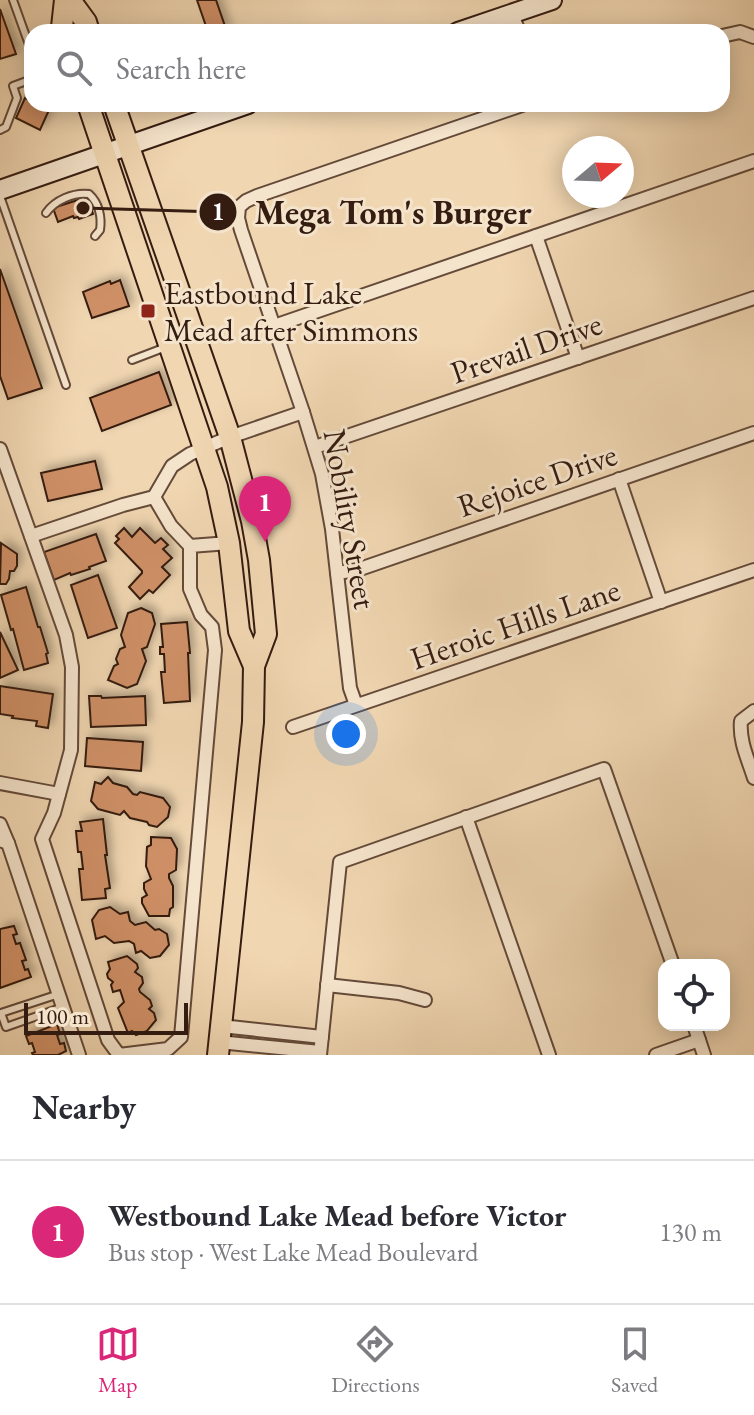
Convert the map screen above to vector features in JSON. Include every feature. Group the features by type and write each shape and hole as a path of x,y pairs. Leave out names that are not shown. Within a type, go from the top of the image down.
{"main road":[{"path":"63,24 67,0"},
{"path":"67,0 87,24"},
{"path":"482,24 552,0"},
{"path":"91,112 206,448 229,543 239,631 254,666"},
{"path":"117,112 230,437 252,521 262,590 266,634 254,666 251,747 219,1041"},
{"path":"0,190 225,112"},
{"path":"170,345 195,336"}],"street":[{"path":"512,14 516,24"},
{"path":"730,34 752,36"},
{"name":"Nobility Street","path":"356,705 350,688 330,515 315,447 241,230 239,207 257,196 502,112"},
{"path":"274,326 754,161"},
{"path":"536,236 578,358"},
{"name":"Prevail Drive","path":"315,447 754,298"},
{"path":"31,536 154,497 172,466 190,454 303,412"},
{"name":"Rejoice Drive","path":"337,573 357,570 754,433"},
{"path":"0,449 66,635 72,667 71,750 54,813 42,839 108,1040 119,1055 168,1049 181,1037 215,650 212,627 201,615 190,589 190,546 171,526 154,497"},
{"path":"619,479 661,602"},
{"path":"190,546 229,543"},
{"name":"Heroic Hills Lane","path":"293,727 754,570"},
{"path":"754,711 741,721 742,743 754,778"},
{"path":"219,1041 320,1054 340,862 604,769 671,959"},
{"path":"0,783 59,794"},
{"path":"466,817 549,1055"},
{"path":"0,824 79,1055"},
{"path":"327,985 399,993 425,1000"},
{"path":"696,1031 704,1055"},
{"path":"219,1041 322,1037"},
{"path":"656,1055 699,1040"}],"lane":[{"path":"13,0 24,31"},
{"path":"0,130 6,127 17,98 13,86 24,82"},
{"path":"46,213 53,203 84,192 89,194 100,214 100,230 95,236"},
{"path":"0,196 66,385"},
{"path":"132,360 170,345"},
{"path":"59,994 1,1013 6,1027 63,1007"}],"building":[{"path":"197,0 216,0 224,24 205,24"},
{"path":"0,9 16,54 0,59"},
{"path":"24,100 24,112 48,112 40,130 16,118"},
{"path":"87,197 93,214 79,219 73,216 58,222 53,208"},
{"path":"0,269 42,388 8,399 0,376"},
{"path":"120,280 129,306 92,318 83,292"},
{"path":"159,372 171,405 102,431 90,398"},
{"path":"95,461 102,489 48,501 41,473"},
{"path":"124,528 132,537 140,528 155,543 161,538 168,545 163,549 172,558 162,567 170,575 153,593 149,590 140,599 129,587 142,571 115,543 119,539 116,536"},
{"path":"96,534 106,561 54,580 44,552"},
{"path":"1,543 17,554 17,566 10,571 6,584 0,584"},
{"path":"98,575 117,628 88,638 71,585"},
{"path":"26,587 48,653 48,663 24,670 1,595"},
{"path":"141,608 152,613 155,624 147,647 142,649 146,661 137,684 127,688 108,680 118,664 116,659 120,649 125,647 121,635 128,613"},
{"path":"187,622 190,701 164,703 161,624"},
{"path":"0,632 18,670 0,678"},
{"path":"0,686 53,694 48,728 36,726 37,721 0,714"},
{"path":"89,696 145,696 146,725 91,727"},
{"path":"87,738 143,742 141,771 85,766"},
{"path":"108,777 113,783 127,787 133,794 140,792 163,798 170,807 168,817 157,827 130,818 124,811 120,815 98,809 91,801 95,782 101,784"},
{"path":"103,819 110,888 105,889 106,898 82,900 79,869 83,869 76,831 82,831 80,822"},
{"path":"151,837 171,838 177,849 176,870 169,874 173,886 173,907 169,916 149,916 142,903 142,898 147,895 144,883 151,879 146,866"},
{"path":"110,907 120,914 128,912 130,921 135,925 146,922 155,930 167,934 169,945 160,956 150,958 141,951 136,953 134,944 129,941 114,943 105,936 96,939 92,920 99,910"},
{"path":"14,926 16,944 20,943 26,960 22,961 31,977 0,988 0,929"},
{"path":"127,956 137,964 135,972 142,977 143,983 140,992 150,1000 152,1006 149,1009 156,1020 147,1031 136,1035 132,1031 128,1033 118,1008 124,1002 120,990 113,992 113,982 107,974 110,969 108,962"},
{"path":"57,1024 60,1044 64,1043 66,1051 58,1055 33,1055 32,1043 29,1044 26,1036"}],"place":[{"name":"Mega Tom's Burger","path":"83,208"},
{"name":"Eastbound Lake Mead after Simmons","path":"148,311"},
{"name":"Westbound Lake Mead before Victor","path":"265,542"}]}
